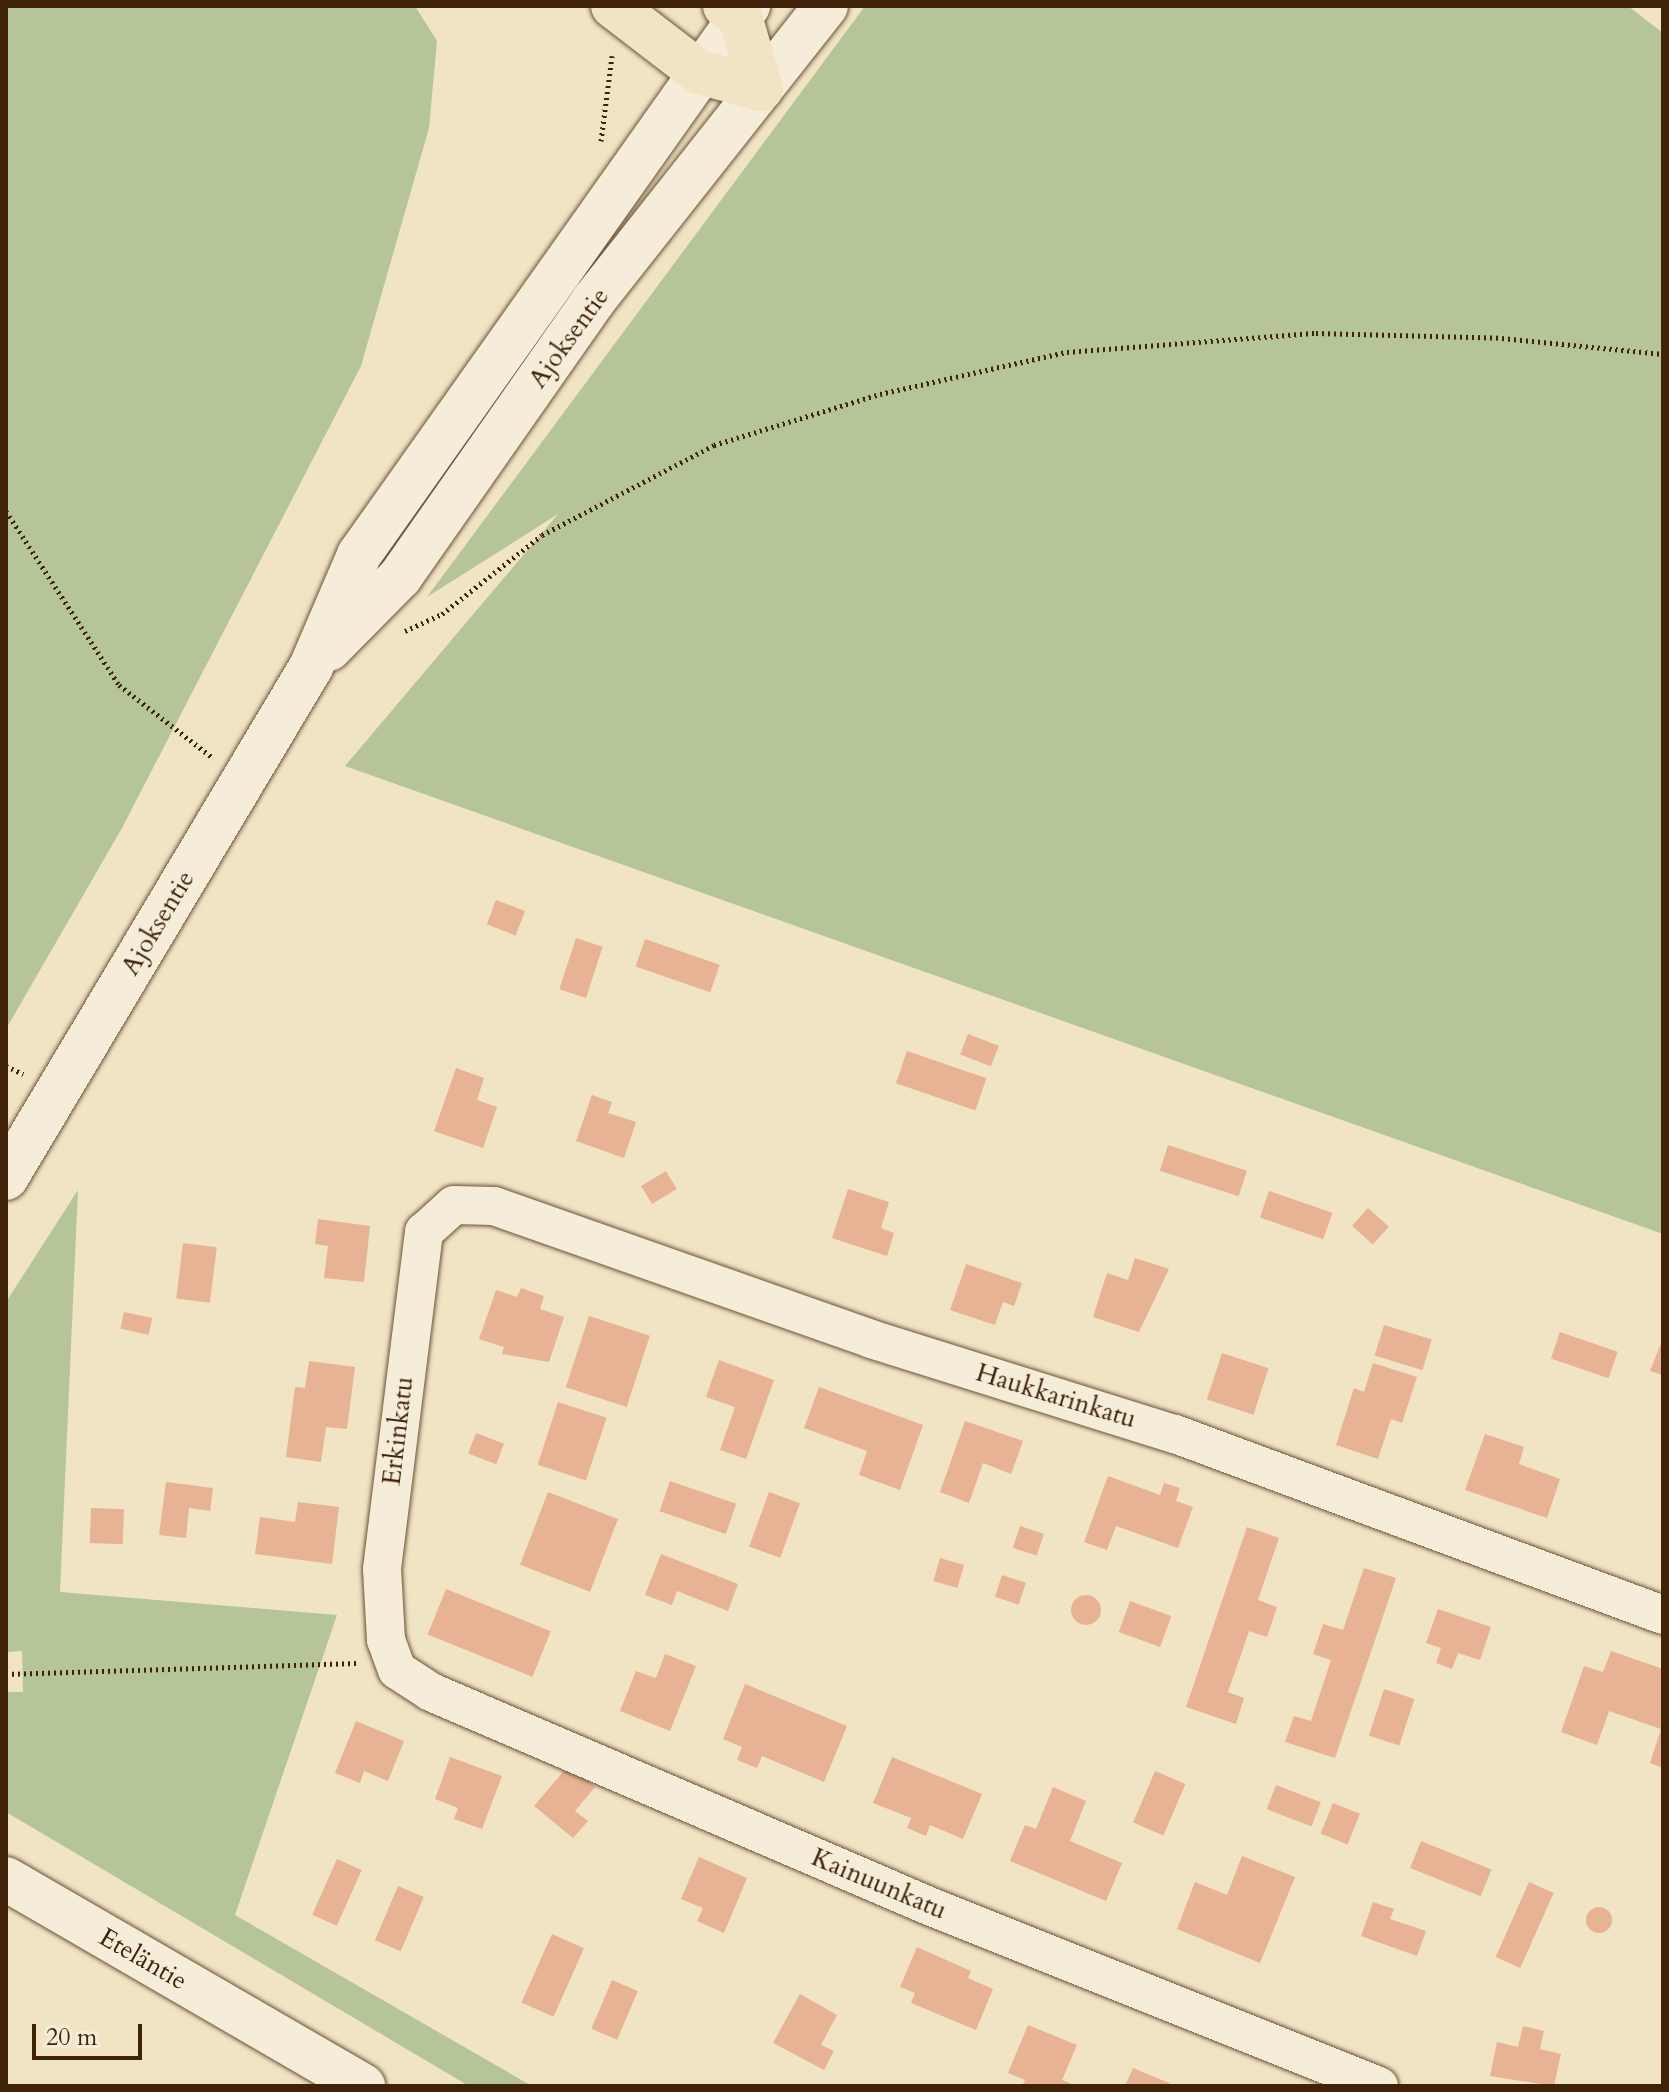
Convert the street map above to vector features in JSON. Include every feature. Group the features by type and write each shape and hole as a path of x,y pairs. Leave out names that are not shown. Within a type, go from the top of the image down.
{"highway":[{"path":"613,6 699,72 761,89"},
{"path":"738,9 761,89"}],"main road":[{"name":"Ajoksentie","path":"311,667 400,577 593,301 826,6"},
{"name":"Ajoksentie","path":"6,1178 311,667 359,555 699,72 738,9"},
{"name":"Eteläntie","path":"6,1879 363,2086"}],"street":[{"name":"Haukkarinkatu","path":"444,1210 494,1206 871,1339 1175,1434 1663,1615"},
{"name":"Erkinkatu","path":"390,1660 382,1569 412,1310 424,1232 444,1210"},
{"name":"Kainuunkatu","path":"390,1660 431,1692 929,1906 1379,2086"}],"path":[{"path":"401,633 442,614 542,535 714,445 880,394 1067,352 1316,333 1502,338 1663,354"},
{"path":"6,511 119,685 212,759 223,749"},
{"path":"6,1066 23,1074"},
{"path":"6,1674 253,1672 390,1660"}],"green space":[{"path":"6,6 415,6 437,41 429,128 361,366 122,828 6,1029"},
{"path":"865,6 1628,6 1663,33 1663,1234 345,766 558,514 427,597"},
{"path":"78,1190 60,1592 337,1615 235,1915 532,2086 469,2086 6,1812 6,1692 23,1692 22,1651 6,1652 6,1302"}],"building":[{"path":"496,900 525,911 516,935 487,924"},
{"path":"576,938 603,947 586,998 559,989"},
{"path":"645,939 720,965 710,992 636,966"},
{"path":"968,1034 999,1046 991,1066 960,1055"},
{"path":"907,1051 986,1078 975,1110 896,1083"},
{"path":"456,1068 484,1078 477,1100 497,1107 483,1148 434,1131"},
{"path":"592,1095 612,1102 608,1113 636,1122 624,1158 576,1141"},
{"path":"1168,1145 1247,1171 1239,1196 1160,1171"},
{"path":"666,1171 677,1189 652,1204 641,1186"},
{"path":"848,1189 889,1202 881,1228 894,1233 887,1256 832,1238"},
{"path":"1269,1191 1332,1213 1323,1239 1260,1217"},
{"path":"1368,1208 1389,1227 1373,1245 1352,1226"},
{"path":"318,1219 370,1226 364,1282 324,1278 328,1246 315,1244"},
{"path":"183,1243 217,1247 210,1303 176,1299"},
{"path":"1135,1258 1169,1269 1139,1332 1093,1317 1107,1273 1128,1280"},
{"path":"966,1264 1022,1283 1014,1306 1003,1302 995,1325 950,1310"},
{"path":"521,1288 544,1296 540,1309 564,1317 549,1362 502,1354 504,1347 479,1339 496,1290 517,1297"},
{"path":"124,1312 152,1318 149,1335 120,1329"},
{"path":"589,1316 650,1336 627,1407 566,1387"},
{"path":"1384,1325 1432,1340 1422,1370 1375,1356"},
{"path":"1560,1332 1618,1352 1609,1378 1551,1358"},
{"path":"1663,1338 1663,1375 1650,1371"},
{"path":"1222,1353 1269,1368 1253,1415 1207,1400"},
{"path":"719,1360 774,1380 746,1459 720,1450 735,1407 706,1397"},
{"path":"309,1361 355,1367 347,1429 326,1427 321,1462 286,1457 295,1387 305,1388"},
{"path":"1373,1363 1417,1377 1402,1423 1391,1419 1378,1459 1336,1445 1354,1388 1364,1392"},
{"path":"819,1387 923,1425 900,1490 859,1475 867,1451 804,1428"},
{"path":"558,1402 607,1418 586,1481 538,1465"},
{"path":"965,1421 1023,1441 1011,1474 983,1463 969,1503 940,1492"},
{"path":"476,1433 504,1444 496,1464 468,1454"},
{"path":"1485,1434 1524,1447 1519,1464 1560,1479 1547,1518 1465,1490"},
{"path":"1108,1476 1160,1495 1164,1483 1180,1488 1176,1501 1193,1507 1178,1548 1116,1526 1107,1550 1084,1542"},
{"path":"670,1481 736,1504 726,1534 660,1511"},
{"path":"166,1482 213,1488 210,1511 189,1508 186,1538 159,1535"},
{"path":"548,1492 618,1519 590,1592 520,1565"},
{"path":"769,1492 800,1503 780,1558 749,1547"},
{"path":"298,1502 339,1507 332,1564 255,1554 260,1517 295,1522"},
{"path":"91,1508 124,1509 123,1544 90,1543"},
{"path":"1020,1526 1044,1534 1037,1556 1013,1548"},
{"path":"1247,1527 1279,1538 1258,1600 1277,1607 1267,1637 1249,1631 1228,1692 1244,1698 1236,1724 1186,1707"},
{"path":"661,1554 738,1584 728,1611 677,1591 672,1605 645,1595"},
{"path":"940,1558 964,1565 957,1588 933,1581"},
{"path":"1364,1568 1396,1578 1335,1758 1285,1742 1294,1716 1311,1721 1331,1660 1313,1654 1323,1624 1343,1630"},
{"path":"1002,1575 1026,1583 1019,1605 995,1597"},
{"path":"446,1589 551,1631 532,1677 428,1634"},
{"path":"1086,1595 1092,1596 1100,1604 1100,1616 1092,1624 1086,1625 1080,1624 1072,1616 1071,1610 1072,1604 1080,1596"},
{"path":"1130,1601 1171,1616 1160,1647 1119,1632"},
{"path":"1438,1609 1491,1627 1480,1660 1458,1653 1452,1669 1436,1663 1441,1648 1426,1643"},
{"path":"1611,1651 1663,1669 1663,1768 1650,1763 1661,1729 1609,1711 1597,1745 1561,1732 1584,1666 1603,1672"},
{"path":"665,1654 696,1666 670,1731 620,1711 636,1671 656,1678"},
{"path":"745,1684 847,1726 824,1782 762,1756 757,1768 737,1760 742,1747 723,1739"},
{"path":"1384,1689 1414,1699 1399,1745 1369,1736"},
{"path":"356,1721 404,1741 388,1781 364,1771 360,1783 335,1773"},
{"path":"450,1757 502,1776 482,1829 454,1819 458,1808 435,1799"},
{"path":"892,1757 982,1794 963,1839 930,1825 926,1836 907,1828 911,1818 873,1803"},
{"path":"569,1765 595,1787 575,1811 588,1821 573,1838 534,1806"},
{"path":"1155,1771 1185,1784 1163,1835 1133,1823"},
{"path":"1276,1785 1321,1802 1311,1826 1267,1809"},
{"path":"1053,1787 1086,1801 1070,1841 1122,1863 1106,1901 1010,1861 1025,1825 1036,1829"},
{"path":"1333,1803 1360,1814 1348,1844 1321,1834"},
{"path":"1421,1841 1491,1869 1481,1896 1410,1868"},
{"path":"1242,1856 1295,1877 1260,1963 1177,1929 1195,1882 1227,1895"},
{"path":"699,1857 747,1878 724,1933 697,1921 703,1908 681,1899"},
{"path":"337,1859 362,1870 337,1926 312,1915"},
{"path":"1529,1882 1554,1893 1520,1968 1496,1957"},
{"path":"398,1886 424,1897 401,1951 375,1940"},
{"path":"1373,1902 1394,1909 1390,1919 1426,1931 1417,1956 1361,1936"},
{"path":"1599,1907 1608,1911 1612,1920 1608,1929 1599,1933 1590,1929 1586,1920 1590,1911"},
{"path":"552,1934 584,1948 553,2017 521,2003"},
{"path":"917,1947 971,1971 968,1978 993,1989 976,2030 911,2003 915,1993 900,1987"},
{"path":"612,1980 638,1991 617,2040 591,2029"},
{"path":"800,1994 837,2015 821,2045 834,2051 824,2070 773,2043"},
{"path":"1028,2025 1077,2045 1062,2080 1077,2086 1022,2086 1025,2080 1008,2073"},
{"path":"1523,2026 1544,2031 1540,2049 1561,2054 1554,2086 1490,2076 1497,2042 1518,2047"},
{"path":"1133,2068 1176,2086 1125,2086"}]}
